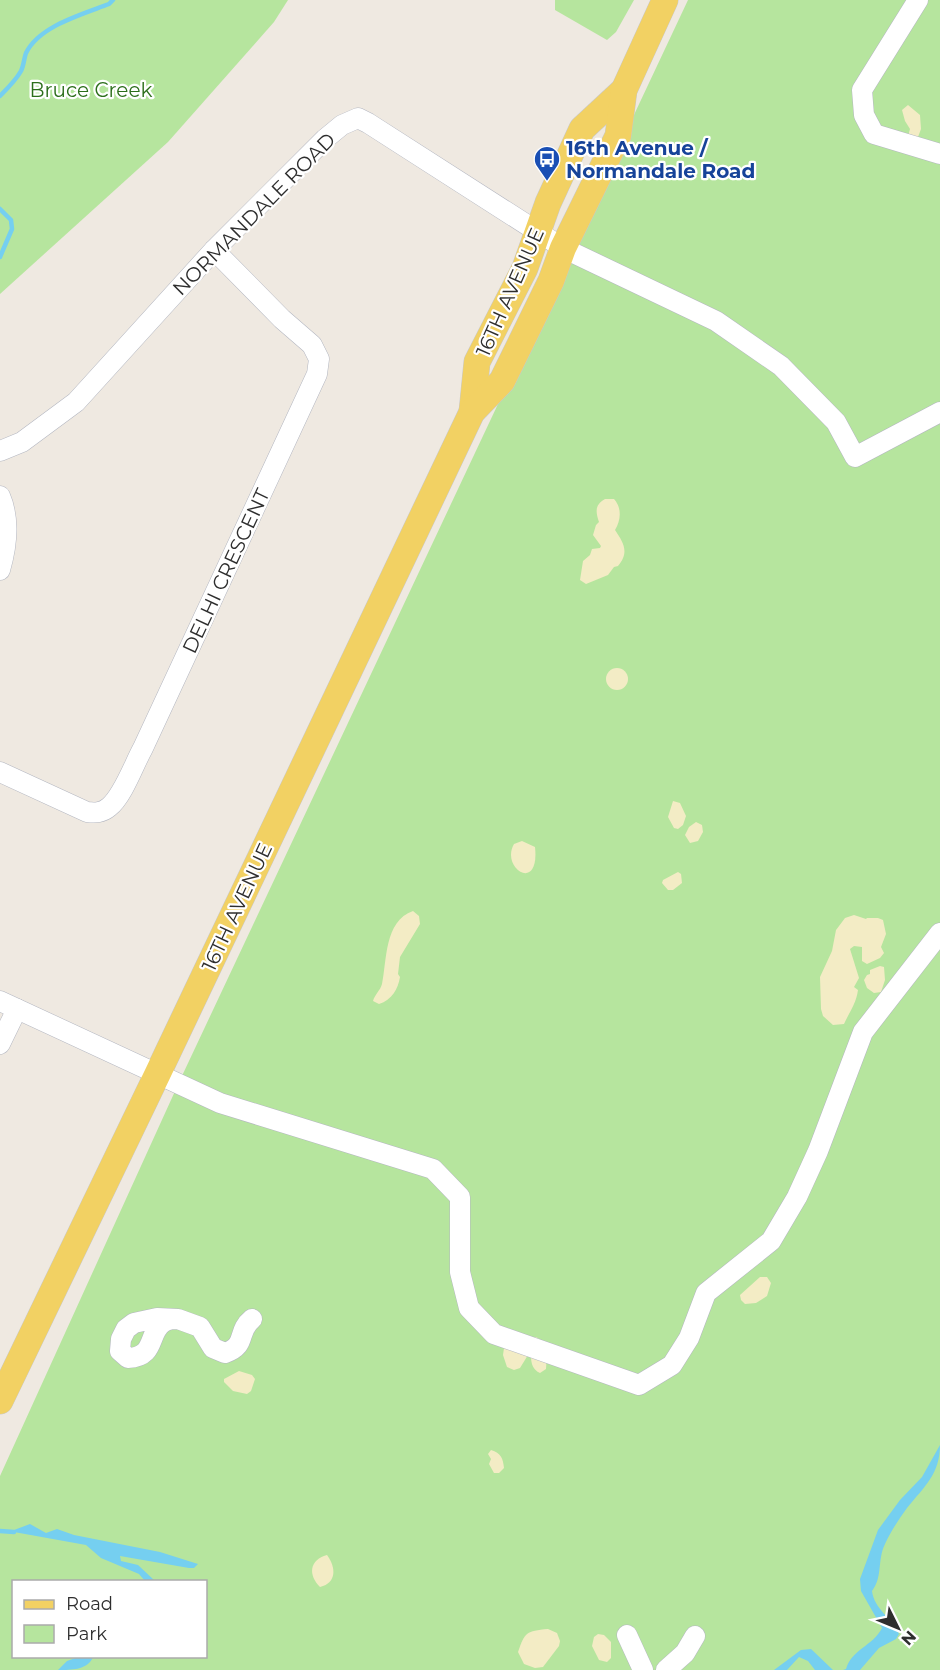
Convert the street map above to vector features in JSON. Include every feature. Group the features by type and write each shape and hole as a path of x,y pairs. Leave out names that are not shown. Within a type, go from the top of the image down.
{"main road":[{"name":"16TH AVENUE","path":"0,1401 472,412 502,381 551,281 563,248 618,136 624,90 665,0"},
{"name":"16TH AVENUE","path":"472,412 477,362 525,268 548,203 582,129 624,90"}],"street":[{"path":"918,0 862,90 864,115 874,134 940,154"},
{"name":"NORMANDALE ROAD","path":"0,451 22,442 76,402 214,250 326,139 342,125 358,118 563,248 716,321 780,366 836,422 855,457 940,412"},
{"name":"DELHI CRESCENT","path":"0,772 87,812 97,813 110,807 153,726 316,374 319,358 312,345 282,319 214,250"},
{"path":"0,496 5,507 7,542 0,570"},
{"path":"0,1044 8,1005 220,1103 433,1169 460,1197 460,1272 470,1308 494,1334 639,1385 672,1365 689,1338 706,1293 771,1241 797,1197 818,1150 863,1032 940,933"},
{"path":"178,1318 200,1327 213,1348 225,1353 235,1350 241,1340 245,1325 252,1319"},
{"path":"627,1635 643,1670"},
{"path":"666,1670 685,1653 695,1636"}],"green space":[{"name":"Bruce Creek","path":"0,0 288,0 274,22 168,142 0,294"},
{"path":"555,0 634,0 616,32 607,40 555,10"},
{"path":"688,0 940,0 940,1670 0,1670 0,1476 181,1078"}],"sand":[{"path":"908,105 920,115 921,129 918,137 908,136 910,129 902,110"},
{"path":"605,499 614,499 618,506 619,518 615,530 623,543 624,556 618,566 614,567 608,575 586,584 580,580 583,561 590,555 592,549 601,546 593,535 599,522 597,507"},
{"path":"617,668 627,675 628,679 621,689 617,690 607,683 606,679 613,669"},
{"path":"673,801 680,803 686,816 683,825 678,829 674,828 668,817"},
{"path":"696,822 702,825 703,832 698,841 690,843 685,835 689,827"},
{"path":"522,841 535,847 535,861 532,870 527,873 516,868 512,861 511,853 514,844"},
{"path":"678,872 681,874 682,883 673,890 668,890 662,883 663,880"},
{"path":"413,911 419,916 420,924 400,957 398,986 391,997 379,1004 373,1001 382,984 386,953 392,932 404,916"},
{"path":"854,915 866,919 883,920 886,934 881,947 884,953 880,958 867,964 862,961 862,947 854,946 850,949 859,978 854,987 858,990 857,995 844,1024 833,1025 823,1016 821,1009 820,977 832,951 836,930 845,918"},
{"path":"880,966 884,967 885,980 881,992 874,993 867,988 864,980 870,974 870,970"},
{"path":"760,1277 767,1277 771,1283 767,1296 756,1303 745,1304 740,1295"},
{"path":"536,1337 544,1346 546,1369 538,1372 528,1355 520,1368 514,1370 507,1367 503,1355 504,1348"},
{"path":"239,1371 252,1375 255,1379 251,1391 247,1394 233,1391 224,1382 224,1379"},
{"path":"491,1450 499,1454 502,1459 504,1468 499,1473 494,1473 489,1464 491,1459 488,1454"},
{"path":"327,1555 332,1564 333,1574 330,1582 320,1587 314,1578 312,1568 317,1560"},
{"path":"548,1629 557,1633 559,1646 543,1667 535,1668 524,1664 518,1652 525,1636 531,1632"},
{"path":"598,1634 604,1635 611,1642 611,1658 607,1662 599,1660 592,1646 594,1637"}],"water":[{"path":"940,1445 934,1472 901,1516 885,1544 878,1580 872,1591 876,1603 899,1634 896,1639 879,1648 860,1670 843,1670 882,1628 861,1591 860,1579 878,1530 900,1500 922,1477"},
{"path":"30,1524 46,1533 57,1529 74,1535 160,1552 198,1564 194,1568 189,1568 120,1556 121,1561 138,1565 154,1580 144,1580 139,1574 101,1558 86,1545 14,1532"},
{"path":"811,1649 833,1670 815,1670 808,1661 799,1657 787,1670 774,1670 801,1650"},
{"path":"75,1658 92,1658 83,1667 58,1670 67,1661"}],"waterway":[{"path":"0,96 19,74 26,53 41,35 63,22 109,4 113,0"},
{"path":"0,209 11,220 12,229 0,257"},
{"path":"0,1531 14,1532"}],"place":[{"name":"16th Avenue / Normandale Road","path":"547,182"}]}
